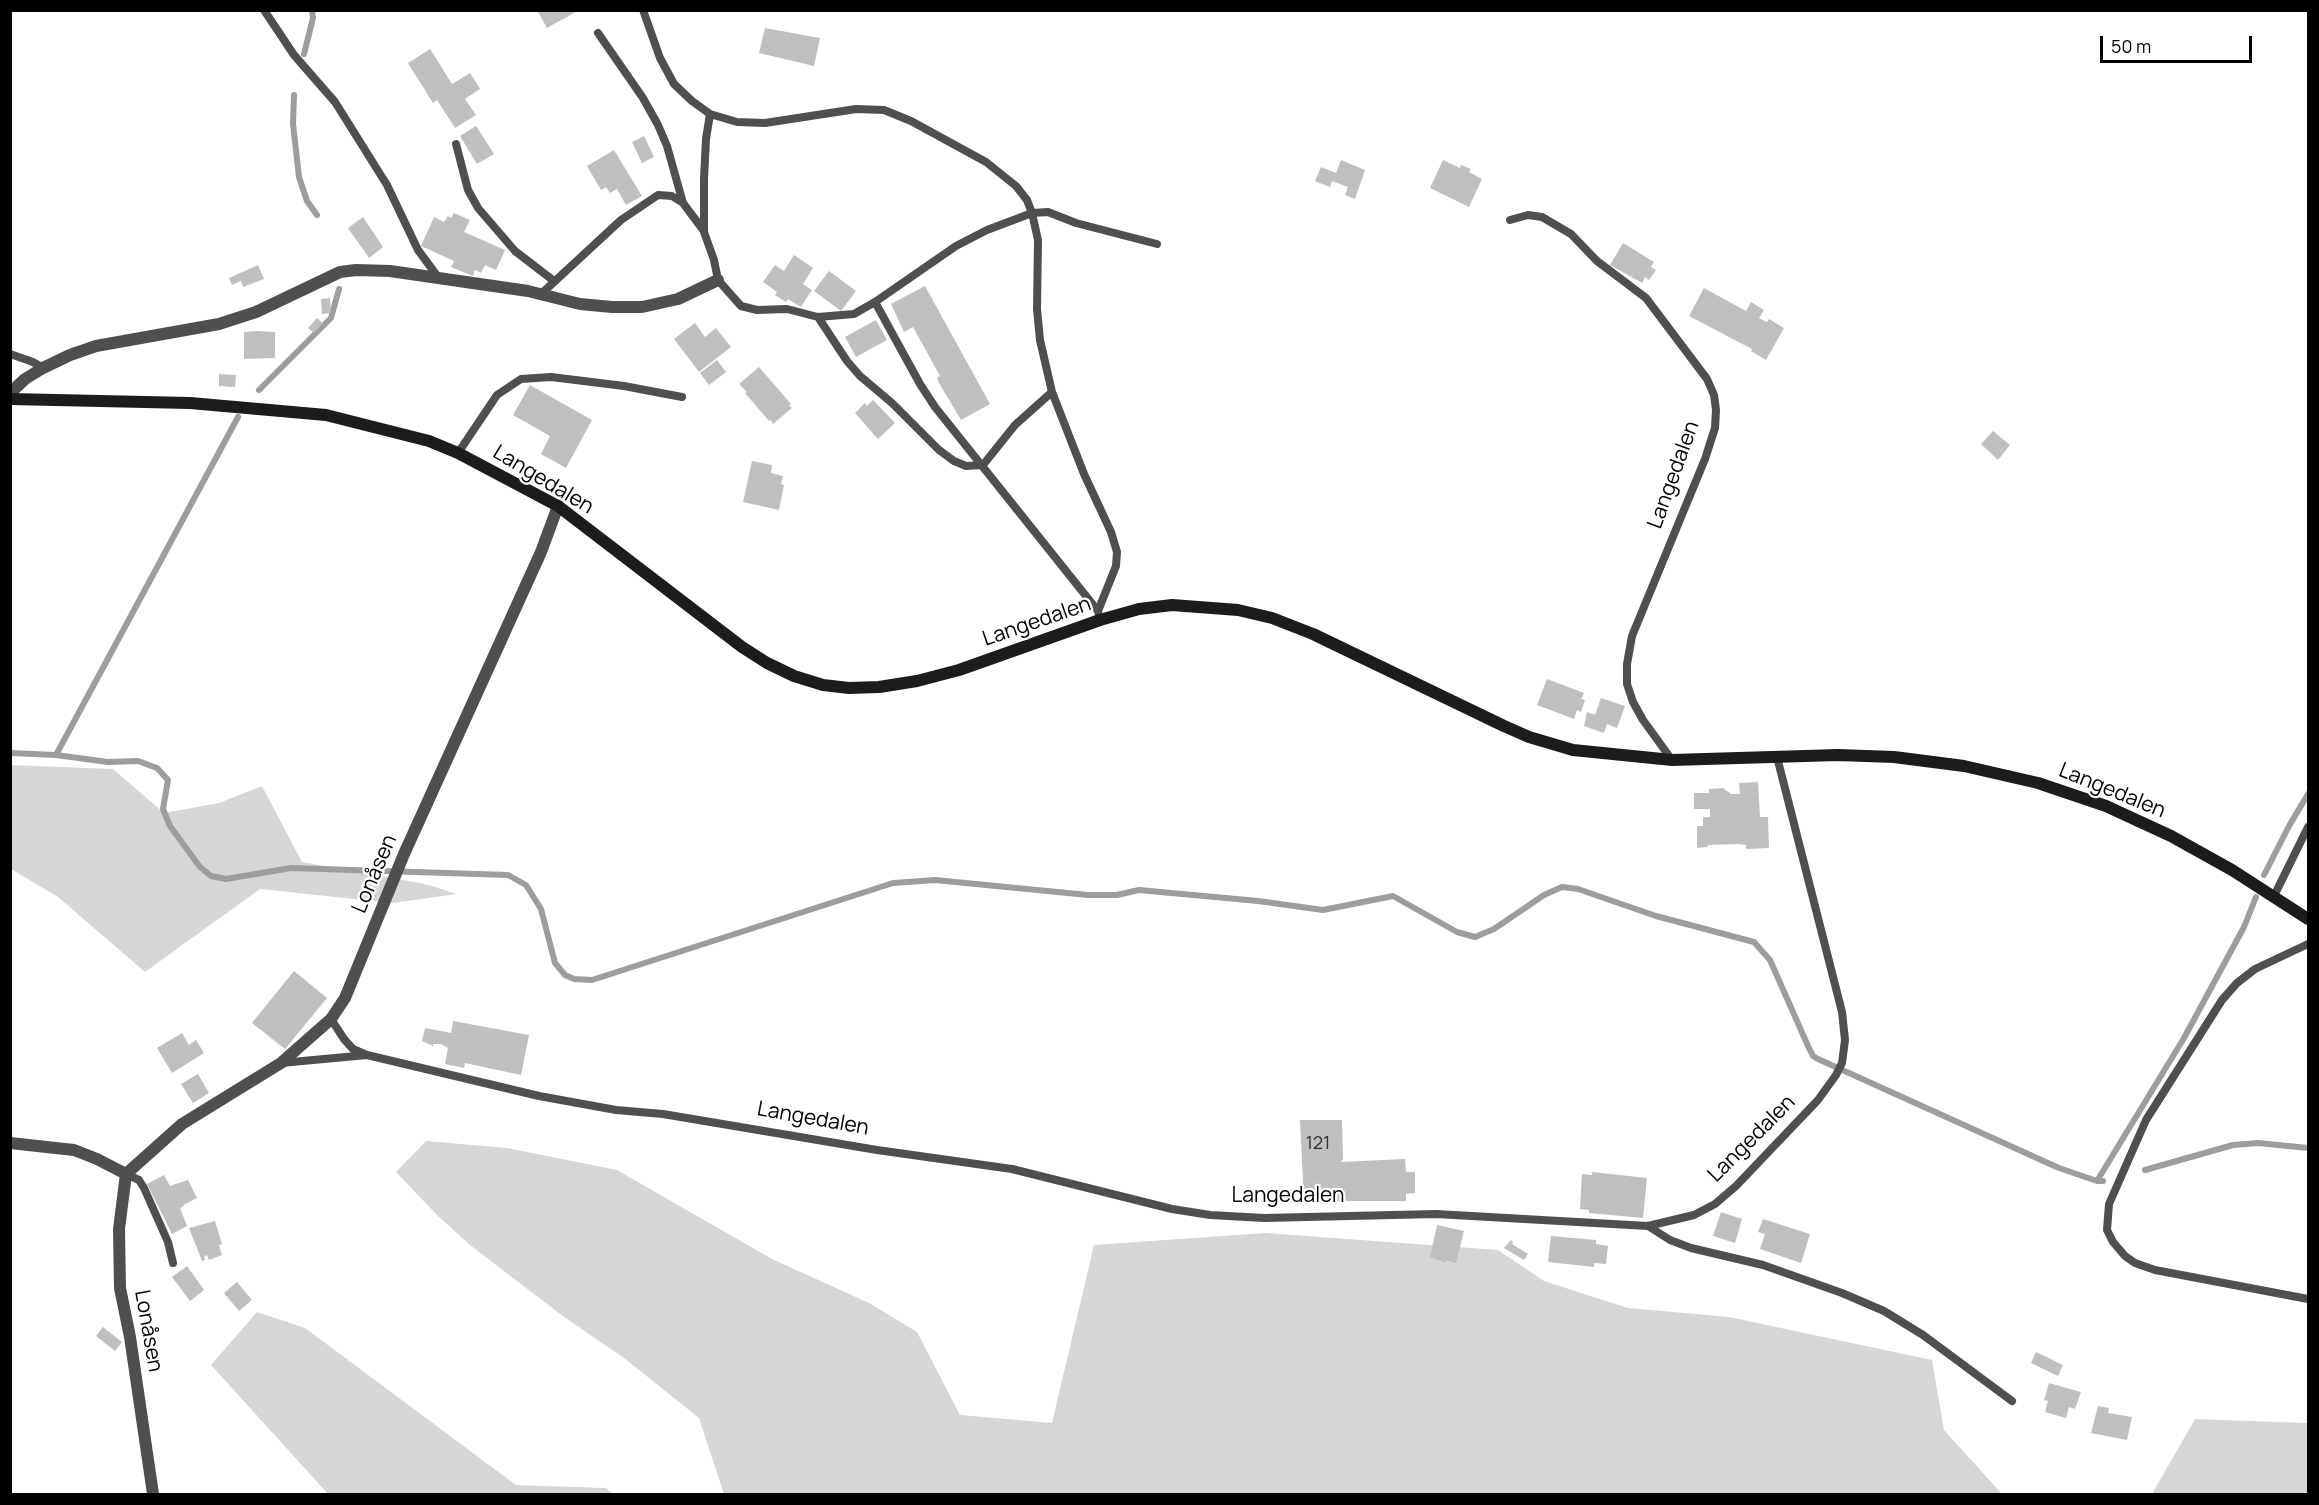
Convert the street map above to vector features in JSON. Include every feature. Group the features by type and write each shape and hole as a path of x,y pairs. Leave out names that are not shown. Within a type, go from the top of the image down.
{"main road":[{"name":"Langedalen","path":"10,399 190,403 326,415 429,441 458,453 558,506 742,647 794,676 823,685 849,688 879,687 917,681 959,670 1099,615 1172,605 1238,610 1272,618 1314,634 1529,737 1573,750 1672,760 1838,754 1913,759 1964,766 2038,783 2106,806 2171,836 2274,896 2308,919"}],"street":[{"path":"10,393 25,379 43,368 96,346 219,324 295,295 340,272 390,271 541,294 580,304 612,308 642,307 678,299 718,280"},
{"name":"Lonåsen","path":"153,1494 130,1337 120,1288 119,1229 126,1174 182,1124 281,1062 331,1019 345,998 404,854 541,552 558,506"},
{"path":"10,1143 74,1150 126,1174"}],"lane":[{"path":"264,10 294,55 335,102 387,185 417,250 438,278"},
{"path":"643,10 660,58 674,84 710,114 737,122 765,123 856,109 884,110 911,121 986,162 1016,186 1027,200 1038,240 1037,309 1040,340 1052,392 1084,474 1111,532 1117,552 1116,566 1099,615"},
{"path":"598,33 643,98 658,125 667,146 683,203 704,232 718,280 741,306 757,310 787,309 818,317 854,314 956,246 987,230 1032,213 1048,212 1077,223 1157,244"},
{"path":"704,232 704,169 710,114"},
{"path":"456,144 468,190 478,208 515,252 554,281"},
{"path":"541,294 621,220 645,203 658,195 672,196 683,203"},
{"name":"Langedalen","path":"1510,220 1528,215 1542,218 1571,234 1598,261 1646,298 1707,379 1714,395 1716,410 1714,428 1705,459 1632,636 1627,664 1627,684 1633,702 1642,720 1672,760"},
{"path":"875,302 925,392 1099,615"},
{"path":"818,317 853,369 892,403 939,450 954,461 966,466 983,465 1015,425 1052,392"},
{"path":"10,354 43,368"},
{"name":"Langedalen","path":"458,453 497,395 521,380 551,377 682,398"},
{"name":"Langedalen","path":"331,1019 353,1049 367,1055 538,1096 616,1110 663,1114 877,1150 1012,1169 1172,1209 1210,1215 1264,1218 1436,1214 1648,1226 1694,1215 1715,1204 1736,1186 1818,1100 1842,1063 1845,1040 1842,1012 1777,757"},
{"path":"2274,896 2308,827"},
{"path":"2308,944 2256,969 2237,983 2222,1000 2146,1120 2109,1204 2107,1230 2113,1242 2125,1256 2135,1263 2155,1270 2308,1299"},
{"name":"Langedalen","path":"281,1062 367,1055"},
{"path":"126,1174 139,1180 144,1188 168,1242 173,1263"},
{"path":"1648,1226 1670,1240 1691,1248 1763,1265 1842,1293 1884,1311 1923,1335 2012,1401"}],"shaded area":[{"path":"11,765 113,769 164,813 219,803 262,786 302,862 425,884 457,894 393,903 260,889 145,972 58,897 11,869"},
{"path":"426,1141 507,1148 617,1170 772,1259 869,1303 917,1332 960,1415 1052,1423 1094,1245 1265,1233 1498,1250 1544,1281 1628,1308 1729,1317 1932,1360 1944,1430 2002,1494 724,1494 699,1418 624,1358 564,1317 470,1245 438,1216 396,1172"},
{"path":"257,1312 305,1328 516,1485 606,1488 613,1494 328,1494 211,1365"},
{"path":"2195,1419 2308,1423 2308,1494 2152,1494"}],"building":[{"path":"537,10 579,10 547,28"},
{"path":"765,28 820,38 814,66 759,53"},
{"path":"430,49 452,84 470,73 480,89 465,99 476,115 455,128 437,100 433,103 408,63"},
{"path":"476,126 494,154 477,164 460,136"},
{"path":"644,136 654,157 642,163 632,142"},
{"path":"614,150 642,196 626,205 617,189 610,193 606,187 601,190 587,166"},
{"path":"1341,160 1365,170 1355,199 1345,195 1348,187 1332,181 1330,187 1315,181 1321,167 1336,173"},
{"path":"1443,160 1460,168 1461,165 1471,169 1469,172 1482,179 1469,207 1430,188"},
{"path":"454,213 470,220 464,232 505,250 496,270 485,265 481,273 475,270 473,276 451,267 454,261 421,246 434,217 444,222"},
{"path":"363,217 383,247 369,258 348,228"},
{"path":"1623,243 1654,262 1651,267 1656,270 1649,280 1645,277 1642,283 1610,265"},
{"path":"794,255 813,268 803,284 812,290 801,307 788,299 786,302 775,295 777,292 763,282 775,265 784,271"},
{"path":"258,265 264,279 243,287 241,281 232,285 229,278"},
{"path":"829,271 856,291 841,311 814,291"},
{"path":"925,286 990,404 961,420 939,383 937,378 940,376 913,327 904,332 891,304"},
{"path":"1704,288 1746,311 1751,302 1764,310 1759,318 1767,322 1769,319 1784,328 1766,360 1751,351 1752,349 1689,316"},
{"path":"330,298 331,313 322,314 321,299"},
{"path":"317,318 323,323 314,333 308,328"},
{"path":"876,320 887,340 856,357 845,337"},
{"path":"695,323 705,337 716,328 731,347 699,372 674,339"},
{"path":"244,332 275,332 275,358 244,359"},
{"path":"717,360 726,372 709,385 700,373"},
{"path":"759,367 792,408 773,424 739,384"},
{"path":"219,374 236,375 235,387 219,386"},
{"path":"530,385 592,420 566,468 541,454 550,436 513,415"},
{"path":"873,400 895,423 878,439 855,413 865,403 867,406"},
{"path":"1993,431 2010,445 1998,460 1981,444"},
{"path":"752,461 772,465 771,473 783,476 781,484 784,485 779,510 743,502"},
{"path":"1547,679 1584,693 1581,699 1585,700 1581,712 1577,710 1574,719 1537,705"},
{"path":"1601,698 1625,706 1617,728 1607,724 1604,733 1584,726 1587,712 1595,715"},
{"path":"1758,782 1760,817 1768,817 1769,848 1746,849 1746,845 1739,844 1708,845 1697,848 1697,826 1703,826 1703,817 1710,817 1710,809 1694,809 1694,793 1709,793 1709,789 1723,788 1731,794 1740,794 1739,783"},
{"path":"294,971 327,998 285,1049 252,1023"},
{"path":"453,1021 529,1035 521,1075 465,1063 464,1068 445,1064 448,1048 441,1044 433,1044 433,1046 422,1041 425,1028 451,1033"},
{"path":"182,1033 189,1045 196,1040 204,1053 172,1073 157,1048"},
{"path":"198,1074 209,1093 193,1103 181,1084"},
{"path":"1300,1120 1342,1120 1343,1160 1340,1162 1405,1159 1406,1172 1415,1172 1415,1193 1406,1194 1406,1201 1304,1201"},
{"path":"1592,1172 1647,1178 1643,1218 1589,1213 1589,1210 1580,1209 1582,1174 1592,1175"},
{"path":"164,1175 170,1186 188,1180 197,1198 180,1208 187,1226 172,1234 147,1184"},
{"path":"1721,1212 1742,1219 1735,1243 1713,1236"},
{"path":"1763,1219 1810,1234 1801,1263 1760,1249 1765,1234 1758,1232"},
{"path":"215,1221 222,1244 219,1245 222,1255 209,1260 207,1255 202,1261 189,1228"},
{"path":"1437,1225 1464,1231 1456,1263 1446,1260 1446,1263 1430,1257"},
{"path":"1551,1236 1596,1240 1596,1244 1608,1246 1606,1264 1594,1263 1594,1267 1548,1262"},
{"path":"1511,1240 1512,1244 1528,1254 1524,1260 1504,1248"},
{"path":"187,1266 204,1290 190,1301 172,1277"},
{"path":"237,1282 252,1300 239,1311 224,1293"},
{"path":"103,1327 122,1342 115,1351 96,1336"},
{"path":"2036,1352 2063,1365 2058,1376 2031,1363"},
{"path":"2049,1383 2081,1392 2075,1409 2069,1407 2066,1418 2045,1412 2048,1401 2044,1400"},
{"path":"2098,1406 2109,1408 2108,1413 2132,1417 2127,1440 2091,1433"}],"waterway":[{"path":"304,54 313,18 312,10"},
{"path":"294,95 293,124 299,177 307,201 317,215"},
{"path":"259,390 331,318 339,289"},
{"path":"10,753 56,755 238,417"},
{"path":"56,755 108,762 138,761 157,768 168,780 163,809 170,826 200,867 211,876 226,879 291,868 508,875 526,885 541,909 555,963 565,975 574,979 592,980 893,883 935,880 1088,895 1117,895 1139,890 1258,901 1323,910 1393,896 1457,932 1475,937 1494,929 1544,895 1562,887 1578,889 1656,916 1754,942 1770,960 1813,1056 2059,1168 2103,1181"},
{"path":"2264,875 2308,794"},
{"path":"2097,1181 2184,1038 2244,927 2256,897"},
{"path":"2145,1170 2233,1145 2258,1143 2308,1148"}]}
